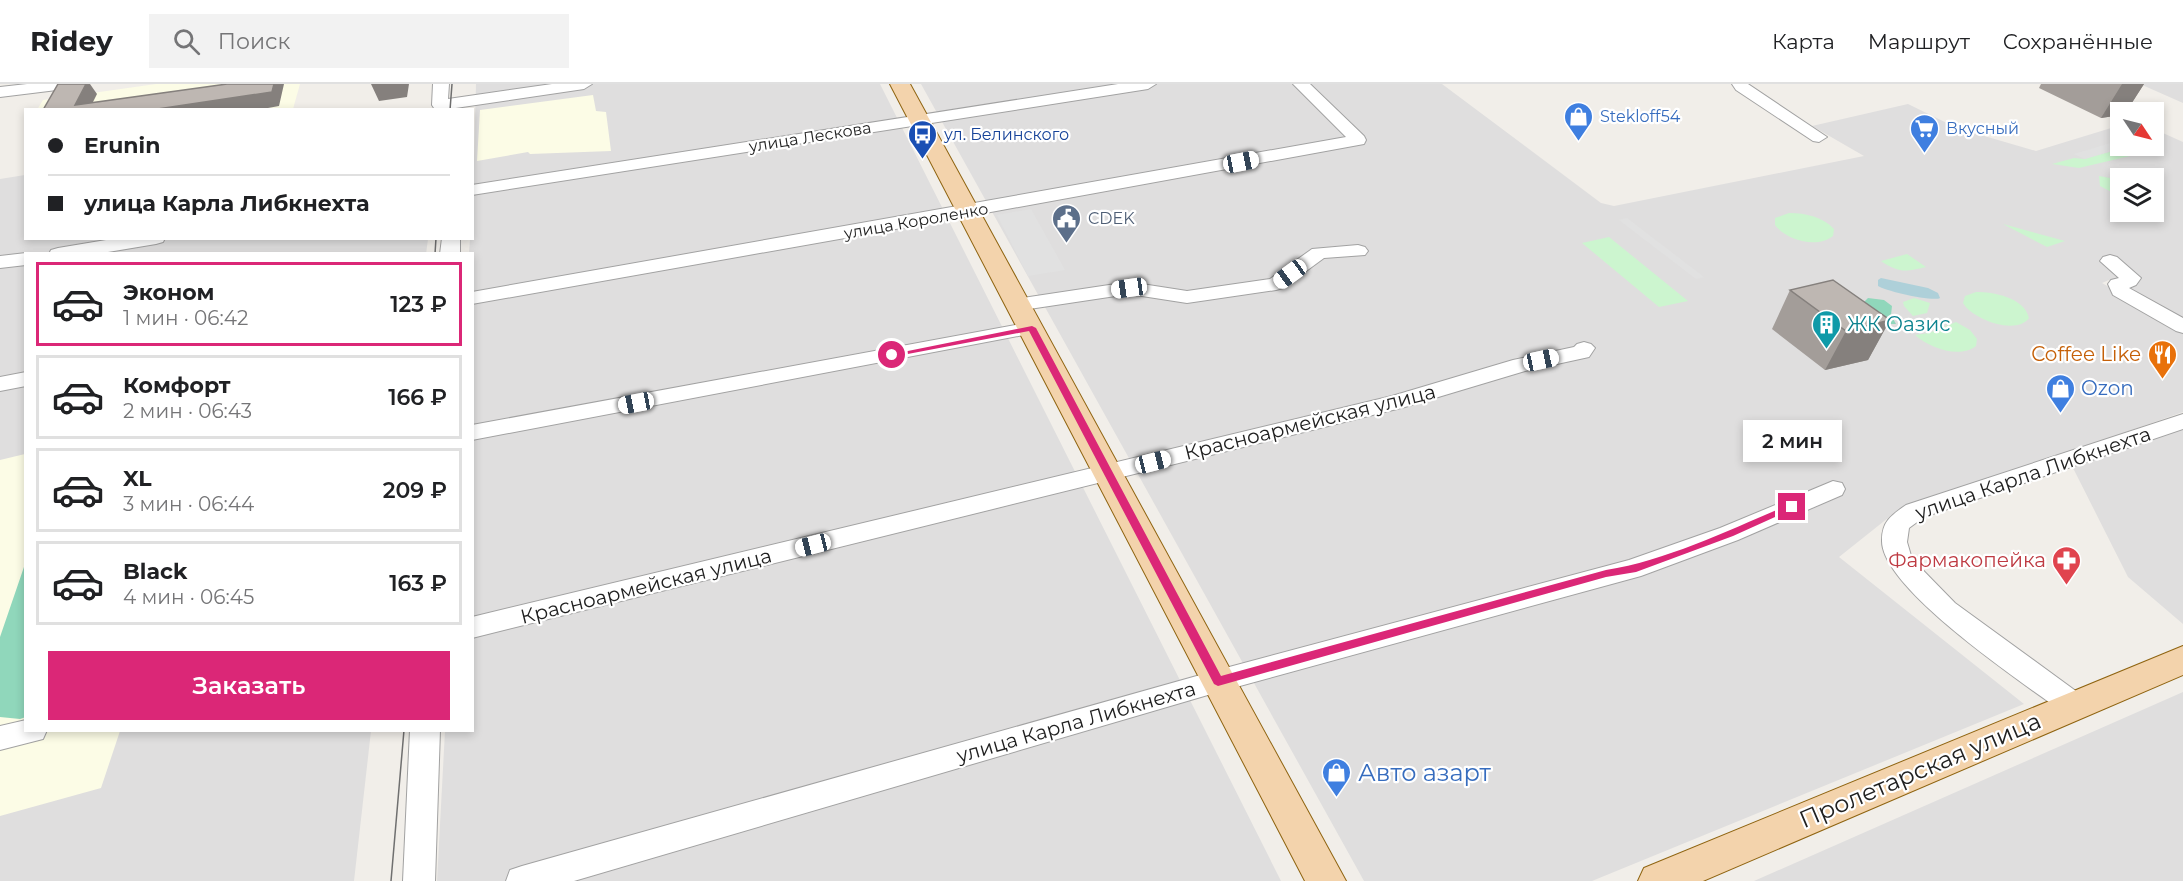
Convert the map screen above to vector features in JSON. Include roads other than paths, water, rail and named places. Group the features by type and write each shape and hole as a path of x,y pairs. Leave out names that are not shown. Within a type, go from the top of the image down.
{"main road":[{"path":"900,84 969,211 1016,305 1032,328 1326,881"},
{"name":"Пролетарская улица","path":"1658,881 2183,660"}],"street":[{"path":"2,91 65,84"},
{"path":"441,84 440,105 459,106 584,84"},
{"path":"459,106 460,84"},
{"name":"улица Лескова","path":"474,190 1148,84"},
{"name":"улица Короленко","path":"474,298 1358,140 1301,84"},
{"path":"1740,86 1819,137"},
{"path":"70,252 144,240"},
{"path":"1016,305 1129,288 1187,297 1276,284 1319,253 1358,251"},
{"path":"0,262 24,259"},
{"path":"2110,261 2131,278 2129,281 2118,284 2120,291 2183,327"},
{"path":"474,433 1032,328"},
{"name":"Красноармейская улица","path":"474,628 1406,399 1521,365 1582,352 1584,348"},
{"path":"0,384 24,379"},
{"name":"улица Карла Либкнехта","path":"2074,705 1946,610 1901,562 1894,542 1897,524 1915,511 2183,420"},
{"name":"улица Карла Либкнехта","path":"522,881 1218,681 1606,574 1632,569 1729,534 1833,489"},
{"path":"0,738 25,732"},
{"path":"419,881 425,732"}],"water":[{"path":"1881,278 1928,288 1938,293 1940,298 1919,297 1882,288 1878,286 1878,280"}],"tram line":[{"path":"450,108 452,84"},
{"path":"435,252 436,240"},
{"path":"391,881 404,732"}],"place":[{"name":"Stekloff54","path":"1579,142"},
{"name":"Вкусный","path":"1925,154"},
{"name":"ул. Белинского","path":"923,160"},
{"name":"CDEK","path":"1067,244"},
{"name":"ЖК Оазис","path":"1826,350"},
{"name":"Coffee Like","path":"2162,380"},
{"name":"Ozon","path":"2060,414"},
{"name":"Фармакопейка","path":"2067,586"},
{"name":"Авто азарт","path":"1337,798"}]}
